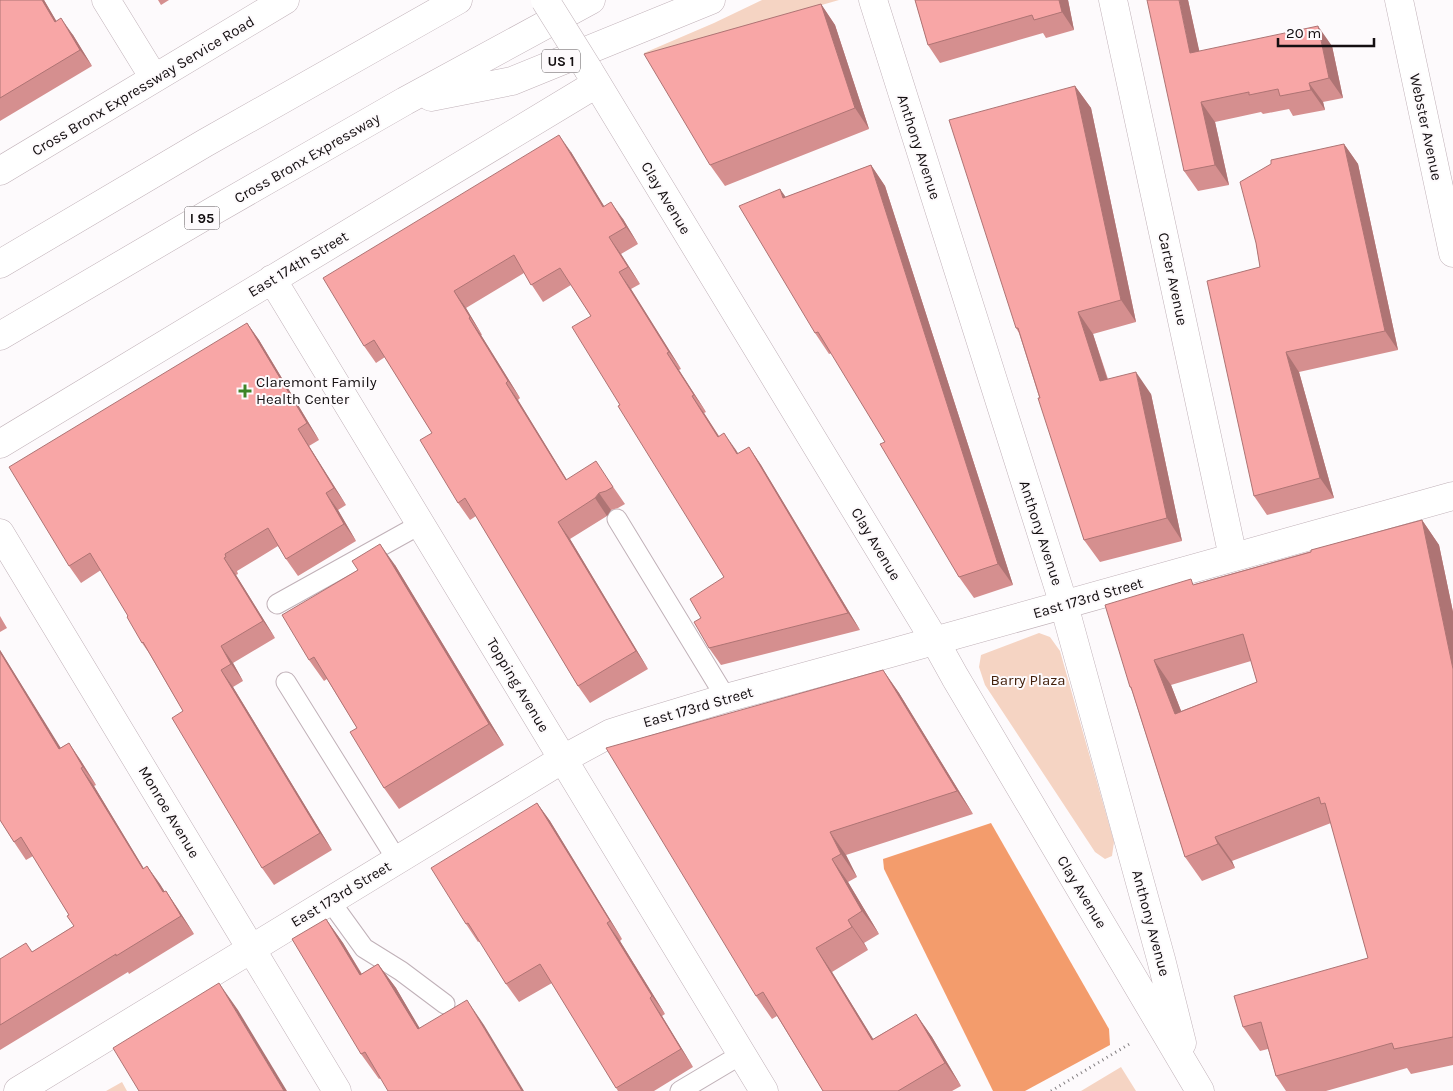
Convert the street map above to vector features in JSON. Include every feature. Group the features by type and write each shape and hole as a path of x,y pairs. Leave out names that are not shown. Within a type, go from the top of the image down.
{"main road":[{"path":"106,0 154,78"},
{"name":"Cross Bronx Expressway Service Road","path":"0,172 285,0"},
{"path":"290,95 422,0"},
{"path":"0,264 205,143 458,0"},
{"name":"Clay Avenue","path":"545,0 935,641 1195,1081"},
{"name":"Cross Bronx Expressway","path":"0,336 405,101 591,0"},
{"name":"US 1","path":"405,101 512,82 711,0"},
{"name":"Anthony Avenue","path":"873,0 1064,605 1195,1081"},
{"name":"Carter Avenue","path":"1113,0 1233,557"},
{"name":"Webster Avenue","path":"1399,0 1453,253"},
{"name":"East 174th Street","path":"0,444 272,279 592,76"},
{"name":"Topping Avenue","path":"272,279 764,1091"},
{"name":"East 173rd Street","path":"18,1091 563,759 610,733 726,698 1453,496"},
{"name":"Monroe Avenue","path":"0,533 337,1091"}],"lane":[{"path":"618,519 726,698"},
{"path":"277,604 421,524"},
{"path":"286,682 397,860"},
{"path":"330,901 364,948 401,971 445,1004"},
{"path":"680,1091 742,1054"}],"path":[{"path":"1051,1091 1131,1043"}],"green space":[{"path":"762,0 839,0 646,56 644,53 714,23"},
{"name":"Barry Plaza","path":"1039,633 1050,637 1060,651 1114,842 1112,856 1105,859 1095,852 985,685 979,667 981,655"},
{"path":"1121,1067 1136,1091 1081,1091"},
{"path":"122,1082 127,1091 106,1091"}],"shaded area":[{"path":"991,823 1109,1029 1110,1045 1025,1091 993,1091 884,869 883,859"}],"building":[{"path":"0,0 42,0 55,22 61,18 80,50 0,98"},
{"path":"915,0 1059,0 1062,12 1034,20 1032,15 928,45"},
{"path":"1147,0 1179,0 1190,53 1318,26 1329,78 1309,83 1311,90 1280,96 1278,89 1249,95 1249,92 1201,102 1215,165 1184,171"},
{"path":"821,4 855,108 710,165 644,54"},
{"path":"1075,86 1121,300 1078,312 1100,381 1136,372 1167,518 1084,540 1038,398 1040,398 1018,328 1016,328 949,120"},
{"path":"559,135 603,207 611,202 626,227 609,237 628,267 619,272 669,352 667,353 694,395 692,396 718,437 724,433 737,454 749,447 848,613 709,648 694,622 701,618 690,599 724,577 618,406 620,405 572,327 591,316 560,268 531,285 514,255 454,291 508,381 506,383 566,480 596,461 613,487 599,493 595,498 558,522 636,651 578,686 465,498 458,503 420,440 432,433 374,340 364,346 323,278"},
{"path":"1344,144 1385,331 1286,352 1320,478 1254,496 1207,281 1260,267 1256,243 1240,182 1271,164 1271,160"},
{"path":"871,165 998,564 959,577 880,444 885,442 818,332 815,333 739,206 780,189 783,198"},
{"path":"247,323 307,423 298,429 334,488 326,493 344,524 286,559 268,528 225,554 226,557 224,558 263,621 221,646 231,664 221,670 320,833 262,868 172,718 183,711 90,553 69,566 9,467"},
{"path":"1422,520 1453,669 1453,1037 1394,1049 1392,1043 1276,1076 1261,1022 1243,1027 1234,996 1368,958 1325,803 1321,804 1319,797 1215,837 1218,844 1185,857 1105,605 1191,579 1193,585 1311,552 1311,550","holes":["1243,634 1257,682 1175,714 1154,660"]},
{"path":"380,544 489,724 384,788 350,732 357,728 314,657 309,660 282,615 358,570 352,561"},
{"path":"0,652 59,749 69,743 83,767 81,768 143,869 147,866 163,892 166,891 181,916 0,1025 0,959 26,943 32,952 74,926 21,837 14,842 0,820"},
{"path":"883,670 957,791 830,832 841,854 832,859 862,911 848,920 852,927 816,948 872,1040 916,1014 945,1063 898,1091 823,1091 763,992 756,996 606,748"},
{"path":"537,803 610,921 607,923 652,996 650,998 681,1049 616,1088 540,964 506,984 431,868"},
{"path":"326,919 360,975 378,964 418,1029 467,1000 522,1091 388,1091 365,1052 361,1054 292,939"},
{"path":"219,983 284,1091 139,1091 113,1048"}],"place":[{"name":"Claremont Family Health Center","path":"245,391"}]}
